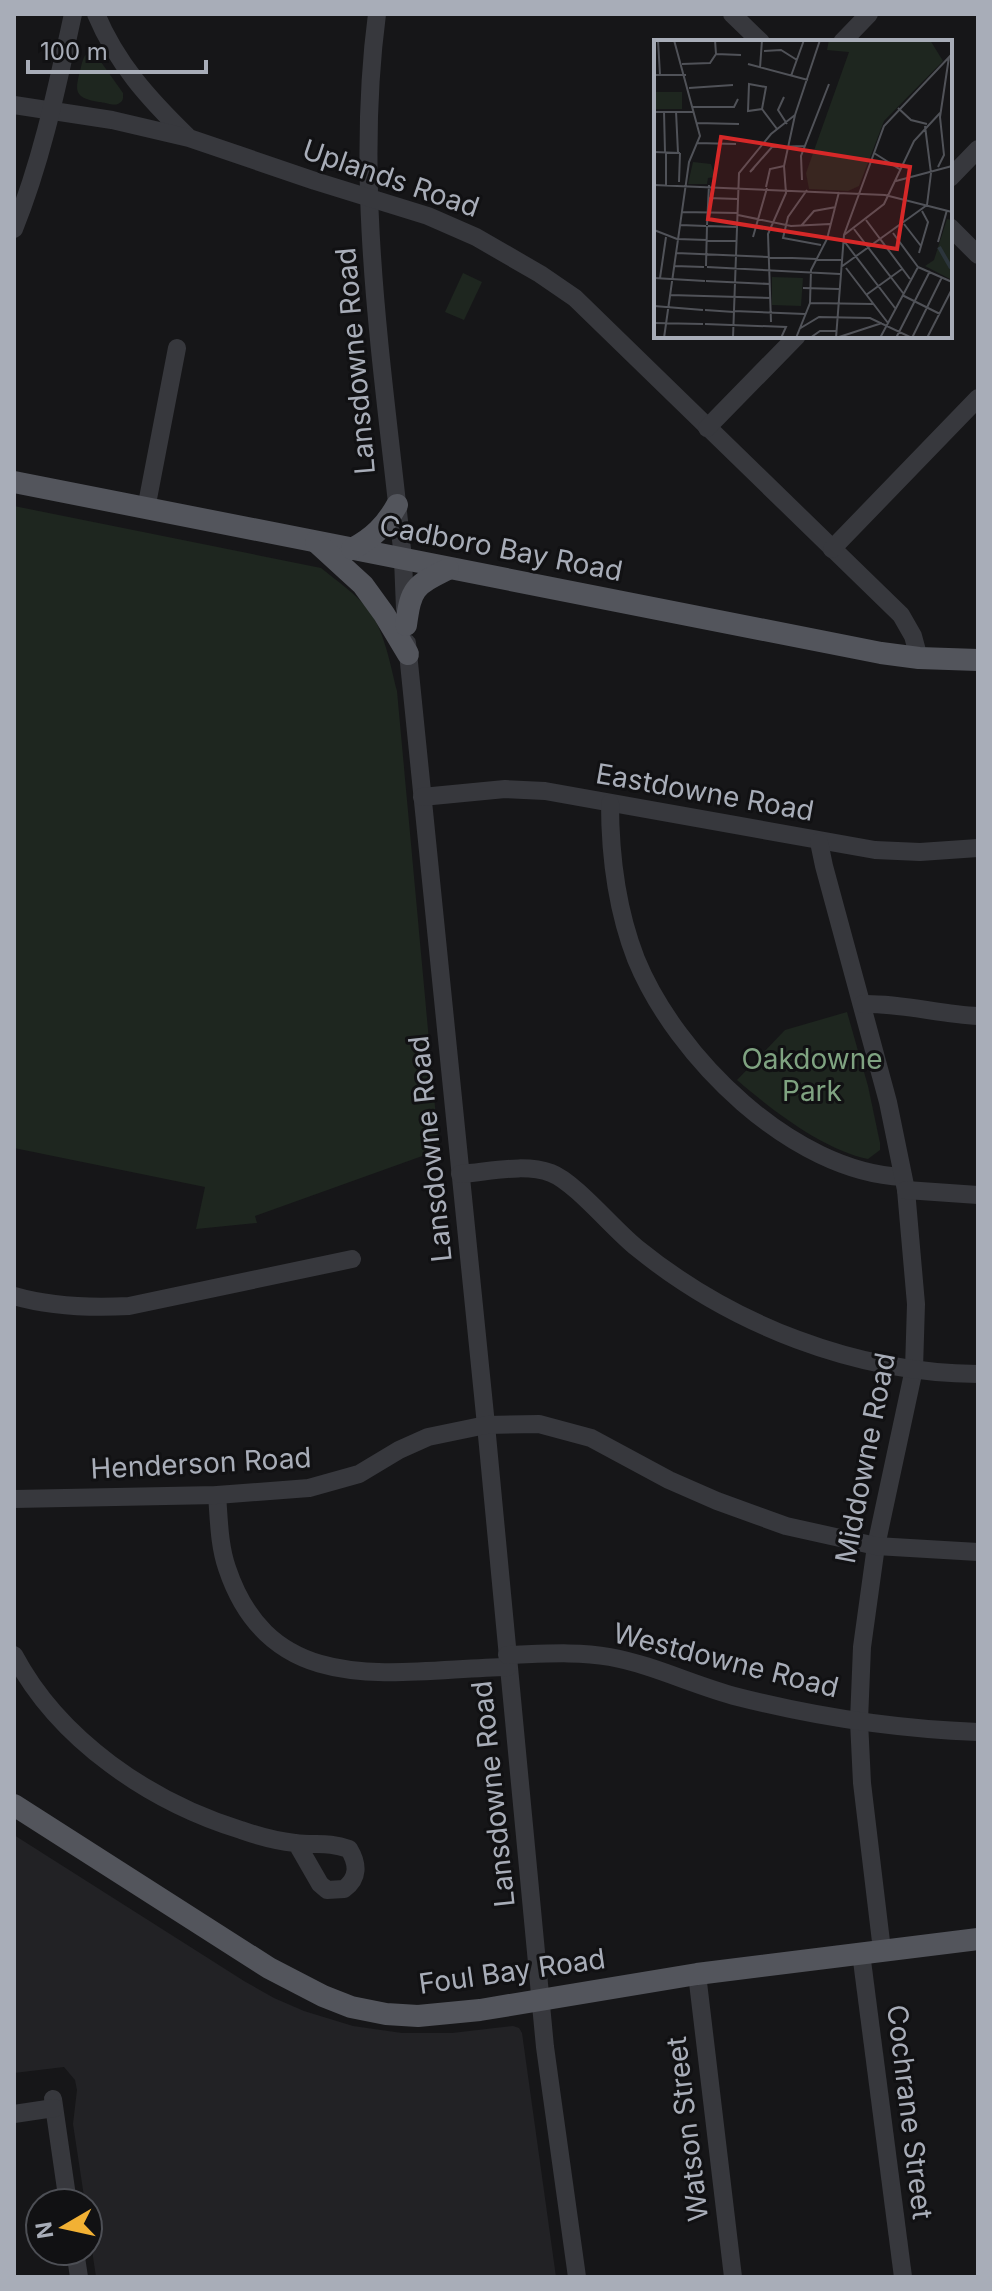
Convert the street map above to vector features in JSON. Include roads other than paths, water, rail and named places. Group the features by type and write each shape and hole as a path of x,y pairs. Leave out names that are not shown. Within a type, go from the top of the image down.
{"main road":[{"name":"Cadboro Bay Road","path":"14,482 881,653 978,660"},
{"path":"352,549 377,533 389,521 397,505"},
{"path":"315,541 363,585 408,654"},
{"path":"406,625 410,596 415,589 448,569"},
{"name":"Foul Bay Road","path":"14,1805 269,1968 309,1990 351,2007 386,2014 418,2016 521,2005 697,1974 978,1939"}],"street":[{"path":"14,229 51,112 73,14"},
{"path":"96,14 126,71 189,138"},
{"name":"Lansdowne Road","path":"377,14 371,62 369,135 372,248 403,559 408,654 545,2047 577,2277"},
{"path":"732,14 759,40"},
{"path":"844,40 869,14"},
{"name":"Uplands Road","path":"14,105 112,120 189,138 428,216 476,237 564,290 901,615 913,636 919,658"},
{"path":"952,176 978,149"},
{"path":"952,229 978,255"},
{"path":"707,428 795,338"},
{"path":"146,509 177,348"},
{"path":"832,549 978,398"},
{"name":"Eastdowne Road","path":"422,797 521,788 875,850 978,848"},
{"path":"610,803 614,875 636,958 654,997 714,1077 784,1134 818,1154 904,1184 978,1195"},
{"name":"Middowne Road","path":"819,842 888,1102 904,1184 916,1304 914,1369 876,1546 862,1647 859,1721 872,1952"},
{"path":"863,1004 887,1004 978,1016"},
{"path":"460,1174 523,1169 552,1173 569,1184 617,1231 673,1275 748,1319 812,1346 851,1357 914,1369 978,1374"},
{"path":"14,1296 64,1306 129,1306 352,1259"},
{"name":"Henderson Road","path":"14,1499 217,1495 309,1488 359,1474 428,1437 486,1425 539,1424 591,1438 669,1480 786,1526 876,1546 978,1552"},
{"name":"Westdowne Road","path":"217,1495 226,1565 238,1597 257,1624 287,1650 311,1662 363,1673 581,1653 655,1669 730,1695 780,1708 887,1726 978,1732"},
{"path":"14,1655 51,1710 86,1746 124,1775 195,1812 241,1830 297,1844"},
{"name":"Cochrane Street","path":"872,1952 903,2277"},
{"name":"Watson Street","path":"697,1974 733,2277"},
{"path":"14,2114 54,2104 66,2187"}],"park label":[{"name":"Oakdowne Park","path":"812,1075"}]}
